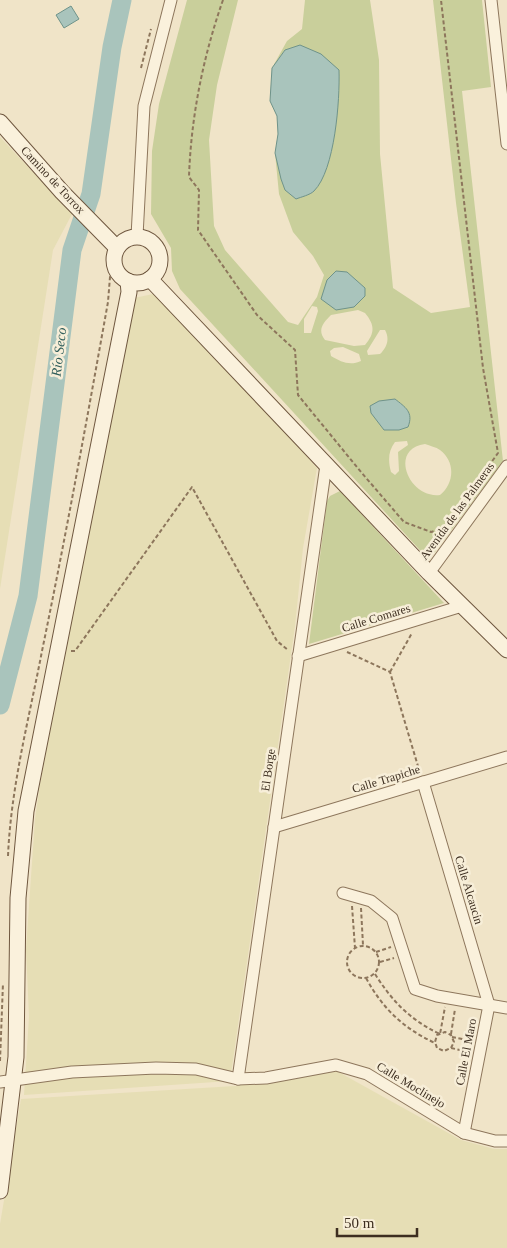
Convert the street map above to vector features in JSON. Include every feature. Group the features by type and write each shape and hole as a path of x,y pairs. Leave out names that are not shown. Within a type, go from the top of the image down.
{"street":[{"path":"138,236 144,106 171,0"},
{"path":"491,0 507,144"},
{"name":"Camino de Torrox","path":"0,122 62,192 112,242"},
{"path":"138,236 149,240 157,248 161,259 158,270 150,279 141,283 128,281 121,277 115,267 112,242 138,236"},
{"path":"150,279 428,573 507,650"},
{"path":"0,1190 6,1081 16,1057 18,898 26,810 129,292 128,281"},
{"name":"El Borge","path":"238,1079 326,465"},
{"name":"Avenida de las Palmeras","path":"428,573 507,466"},
{"name":"Calle Comares","path":"298,656 462,606"},
{"name":"Calle Trapiche","path":"274,827 507,757"},
{"name":"Calle Alcaucin","path":"423,782 489,1005"},
{"path":"353,896 371,901 392,918 415,989 507,1008"},
{"name":"Calle El Maro","path":"464,1133 489,1005"},
{"name":"Calle Moclinejo","path":"6,1081 72,1072 156,1068 196,1069 238,1079 266,1078 336,1065 367,1074 464,1133 495,1141 507,1141"}],"path":[{"path":"224,0 210,39 191,133 190,178 199,190 198,230 257,315 295,350 298,395 404,522 431,532 444,528 498,453 483,368 441,0"},
{"path":"59,651 75,651 192,488 277,641 298,656"},
{"path":"420,619 390,672 423,782"},
{"path":"333,646 390,672"},
{"path":"353,896 361,910 363,946"},
{"path":"353,896 355,949"},
{"path":"380,962 373,949 363,946 352,950 347,962 352,974 366,978 375,974 380,962 403,949"},
{"path":"376,952 403,949"},
{"path":"375,974 388,996 404,1012 423,1026 440,1034 445,1032 481,1048"},
{"path":"366,978 377,999 395,1018 415,1034 435,1043 438,1048 444,1051 451,1048 481,1048"},
{"path":"435,1043 452,998"},
{"path":"451,1048 454,1042 452,1036 452,998"}],"shaded area":[{"path":"0,137 72,214 53,250 0,589"},
{"path":"153,294 247,386 317,468 303,548 295,626 230,1081 24,1095 29,1017 26,949 35,819 40,784 134,298"},
{"path":"335,1070 461,1140 494,1149 507,1149 507,1248 0,1248 0,1224 21,1099 235,1086"}],"green space":[{"path":"187,0 238,0 217,85 209,140 214,226 225,250 288,322 298,325 317,297 324,275 313,256 293,232 279,194 275,153 285,190 285,50 272,68 287,41 302,29 305,0 370,0 379,60 380,154 393,288 431,313 470,307 433,0 482,0 491,87 462,91 503,461 429,560 180,289 172,271 171,248 151,214 152,151 159,104","holes":["312,306 317,307 318,311 311,333 304,333 304,319","358,310 365,313 371,321 372,333 365,345 354,346 325,340 321,333 323,324 331,315","380,330 385,330 387,333 387,343 384,349 380,354 368,355 367,351","343,347 359,354 361,361 346,363 338,360 331,356 330,351 334,348","407,441 408,445 398,452 399,471 395,475 391,472 389,464 389,456 395,442","425,444 438,449 445,455 449,461 451,473 448,485 440,495 429,494 419,489 412,482 407,473 405,463 407,455 414,448"]},
{"path":"340,491 444,603 309,644 327,501 330,496"}],"water":[{"path":"71,6 79,19 64,28 56,15"},
{"path":"300,45 321,54 339,70 339,83 335,134 327,167 314,191 296,199 285,190 281,179 275,153 278,134 277,116 270,101 272,68 285,50"},
{"path":"336,271 347,272 365,288 365,296 354,307 336,310 321,299 327,280"},
{"path":"395,399 408,410 410,422 408,427 399,430 384,430 371,413 370,406 379,401"}],"waterway":[{"name":"Río Seco","path":"0,705 28,596 72,250 91,194 112,47 122,0"}]}
